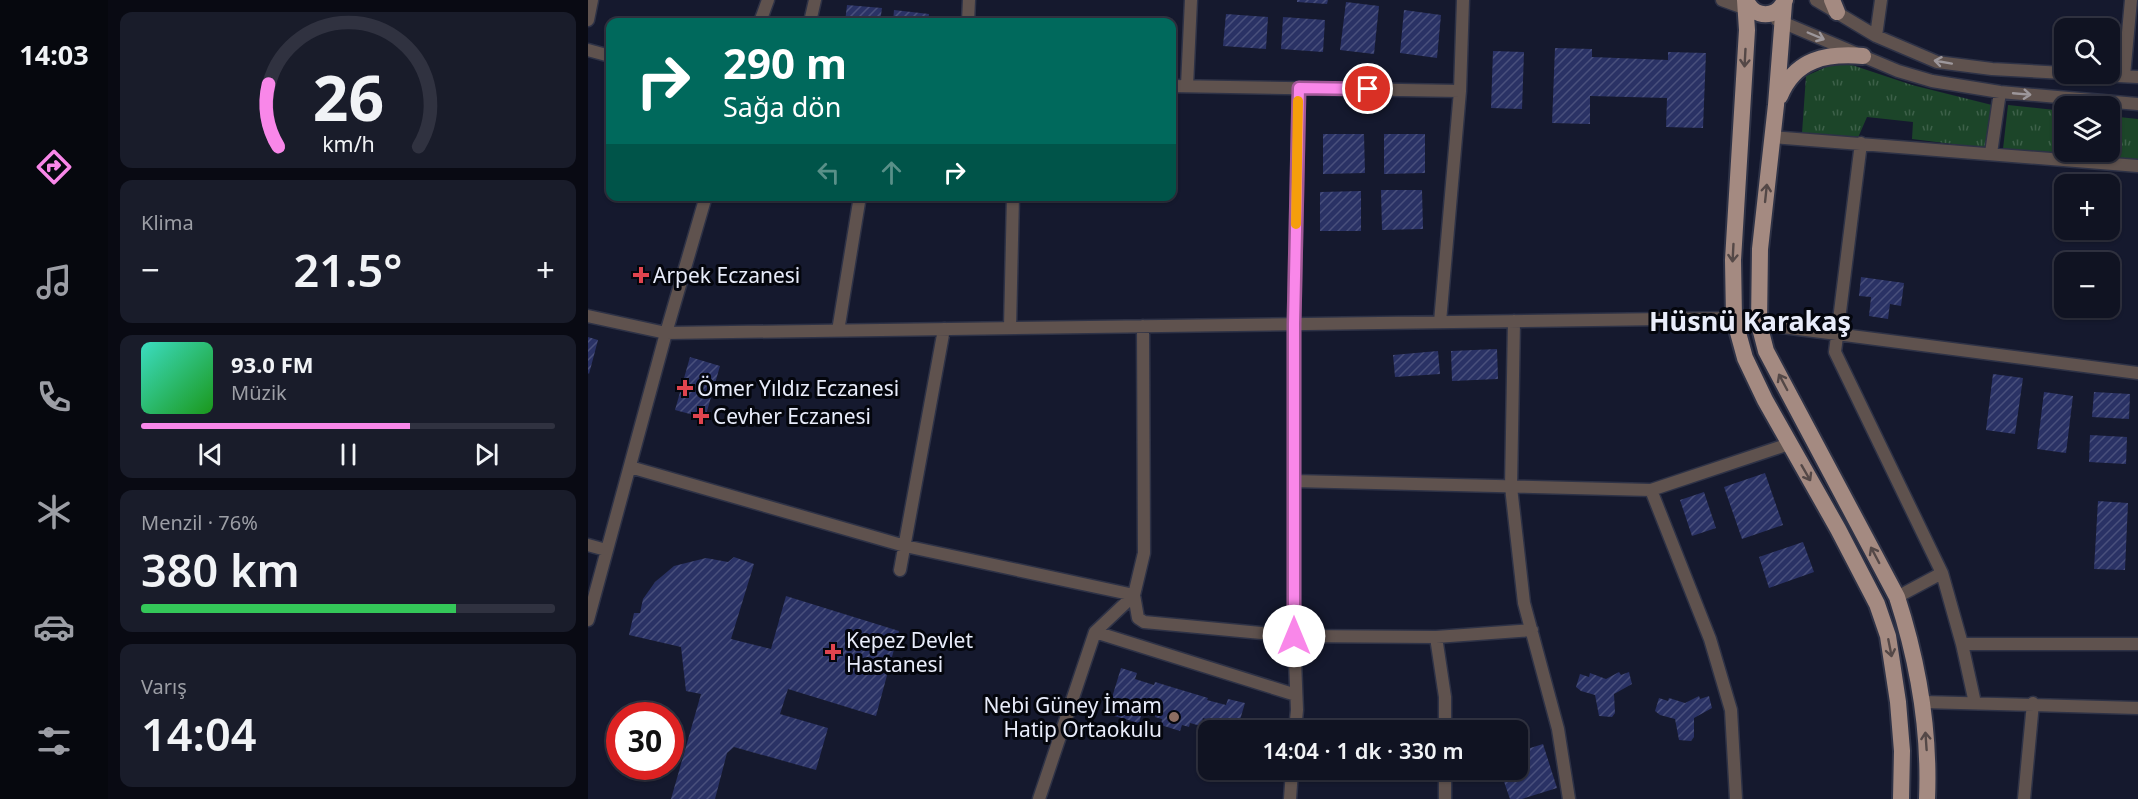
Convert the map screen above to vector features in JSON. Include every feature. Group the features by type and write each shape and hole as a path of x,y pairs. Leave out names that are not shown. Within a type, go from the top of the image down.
{"main road":[{"path":"1785,2 1775,13 1751,7 1747,30 1732,260 1734,318 1745,358 1765,400 1877,604 1888,636 1896,682 1902,741 1900,799"},
{"path":"1785,2 1760,249 1759,324 1766,351 1897,597 1908,629 1923,702 1928,772 1926,799"},
{"path":"1776,105 1792,74 1807,64 1841,54 1863,56"}],"street":[{"path":"588,20 592,0"},
{"path":"761,18 768,0"},
{"path":"811,18 815,0"},
{"path":"968,18 969,0"},
{"path":"1187,86 1191,0"},
{"path":"1440,322 1460,91 1463,0"},
{"path":"1722,0 1751,7 1863,56 1932,81 2000,92 2138,104"},
{"path":"1816,0 1834,6 1875,36 1937,62 1992,69 2054,72"},
{"path":"1875,36 1881,0"},
{"path":"2124,76 2132,0"},
{"path":"588,50 606,55"},
{"path":"2120,76 2138,77"},
{"path":"1176,86 1460,91"},
{"path":"1295,720 1294,324 1299,88"},
{"path":"1991,153 2000,92"},
{"path":"1772,137 2138,166"},
{"path":"1861,143 1835,351 1942,573 1962,644 1975,703"},
{"path":"588,620 705,201"},
{"path":"838,331 859,201"},
{"path":"1010,328 1013,201"},
{"path":"588,316 666,333 1734,318"},
{"path":"1514,321 1511,487 1524,603 1558,729 1569,799"},
{"path":"1759,324 2138,373"},
{"path":"1143,326 1144,553 1134,595 1138,618 1144,622 1294,636 1436,637 1532,630"},
{"path":"900,570 944,329"},
{"path":"1294,481 1650,490 1789,444"},
{"path":"630,467 905,546 1134,595"},
{"path":"1650,490 1710,639 1731,710 1736,799"},
{"path":"588,545 606,550"},
{"path":"1897,597 1942,573"},
{"path":"1039,799 1095,633 1134,595"},
{"path":"1095,633 1296,695"},
{"path":"1436,637 1445,697 1445,720"},
{"path":"1962,644 2138,644"},
{"path":"1923,702 2033,703 2138,708"},
{"path":"2024,799 2033,703"},
{"path":"1290,799 1291,780"},
{"path":"1445,780 1445,799"}],"green space":[{"path":"1840,61 1912,85 1992,105 1985,148 1912,139 1913,122 1867,117 1857,140 1802,133 1806,76"},
{"path":"2008,105 2054,110 2054,154 2003,149"},
{"path":"2120,117 2138,119 2138,162 2120,160"}],"building":[{"path":"1297,0 1328,0 1327,4 1297,2"},
{"path":"1346,2 1379,6 1374,54 1340,50"},
{"path":"847,5 882,8 881,18 845,18"},
{"path":"894,10 929,14 928,18 893,18"},
{"path":"1404,10 1441,15 1437,58 1400,53"},
{"path":"1226,14 1268,17 1266,49 1223,46"},
{"path":"1283,17 1325,20 1323,52 1281,49"},
{"path":"1555,48 1592,49 1592,57 1668,60 1668,52 1706,53 1703,128 1666,127 1667,98 1590,96 1590,124 1552,123"},
{"path":"1493,51 1524,52 1522,109 1491,108"},
{"path":"1323,134 1364,134 1365,173 1323,174"},
{"path":"1384,134 1425,134 1425,173 1384,174"},
{"path":"1381,190 1422,190 1423,229 1382,230"},
{"path":"1361,191 1361,231 1320,231 1320,192"},
{"path":"1861,277 1904,283 1901,306 1890,304 1888,319 1869,316 1871,297 1859,296"},
{"path":"588,337 598,340 589,374 588,373"},
{"path":"1497,349 1498,379 1452,381 1451,351"},
{"path":"1438,351 1440,374 1395,377 1393,355"},
{"path":"690,357 720,366 705,418 675,410"},
{"path":"1993,374 2023,378 2015,434 1986,430"},
{"path":"2044,392 2073,396 2066,453 2037,449"},
{"path":"2094,392 2130,394 2129,419 2092,417"},
{"path":"2090,435 2127,437 2126,464 2089,462"},
{"path":"1765,473 1783,525 1742,539 1724,487"},
{"path":"1704,492 1716,528 1692,536 1680,500"},
{"path":"2098,501 2128,503 2125,570 2094,569"},
{"path":"1803,542 1814,572 1769,588 1759,557"},
{"path":"734,557 754,564 731,639 771,649 786,596 899,631 876,716 788,689 780,714 828,728 816,770 734,747 727,753 715,799 671,799 676,780 684,780 684,754 701,694 686,691 681,647 629,635 634,613 640,613 643,599 655,582 674,566 706,558 728,562"},
{"path":"1121,668 1137,673 1135,679 1154,685 1155,682 1208,698 1207,700 1226,705 1228,699 1245,703 1240,720 1206,720 1203,718 1198,720 1198,725 1190,723 1189,727 1182,725 1180,731 1161,725 1162,719 1155,717 1156,713 1146,710 1148,703 1145,702 1139,723 1107,714"},
{"path":"1619,672 1621,675 1629,672 1632,684 1614,694 1615,713 1612,717 1599,716 1595,695 1576,687 1580,674 1589,677 1590,673 1606,679"},
{"path":"1699,696 1700,699 1709,696 1712,708 1694,718 1694,737 1691,741 1679,740 1675,719 1660,715 1655,711 1659,698 1668,701 1669,698 1685,703"},
{"path":"1543,744 1557,788 1522,799 1510,799 1503,780 1528,780 1528,749"}],"slow traffic":[{"path":"1296,224 1298,101"}],"place":[{"name":"Arpek Eczanesi","path":"641,275"},
{"name":"Ömer Yıldız Eczanesi","path":"685,388"},
{"name":"Cevher Eczanesi","path":"701,416"},
{"name":"Kepez Devlet Hastanesi","path":"833,652"},
{"name":"Nebi Güney İmam Hatip Ortaokulu","path":"1174,717"}],"district":[{"name":"Hüsnü Karakaş","path":"1750,320"}],"route":[{"path":"1294,636 1294,324 1299,88 1368,89"}]}
